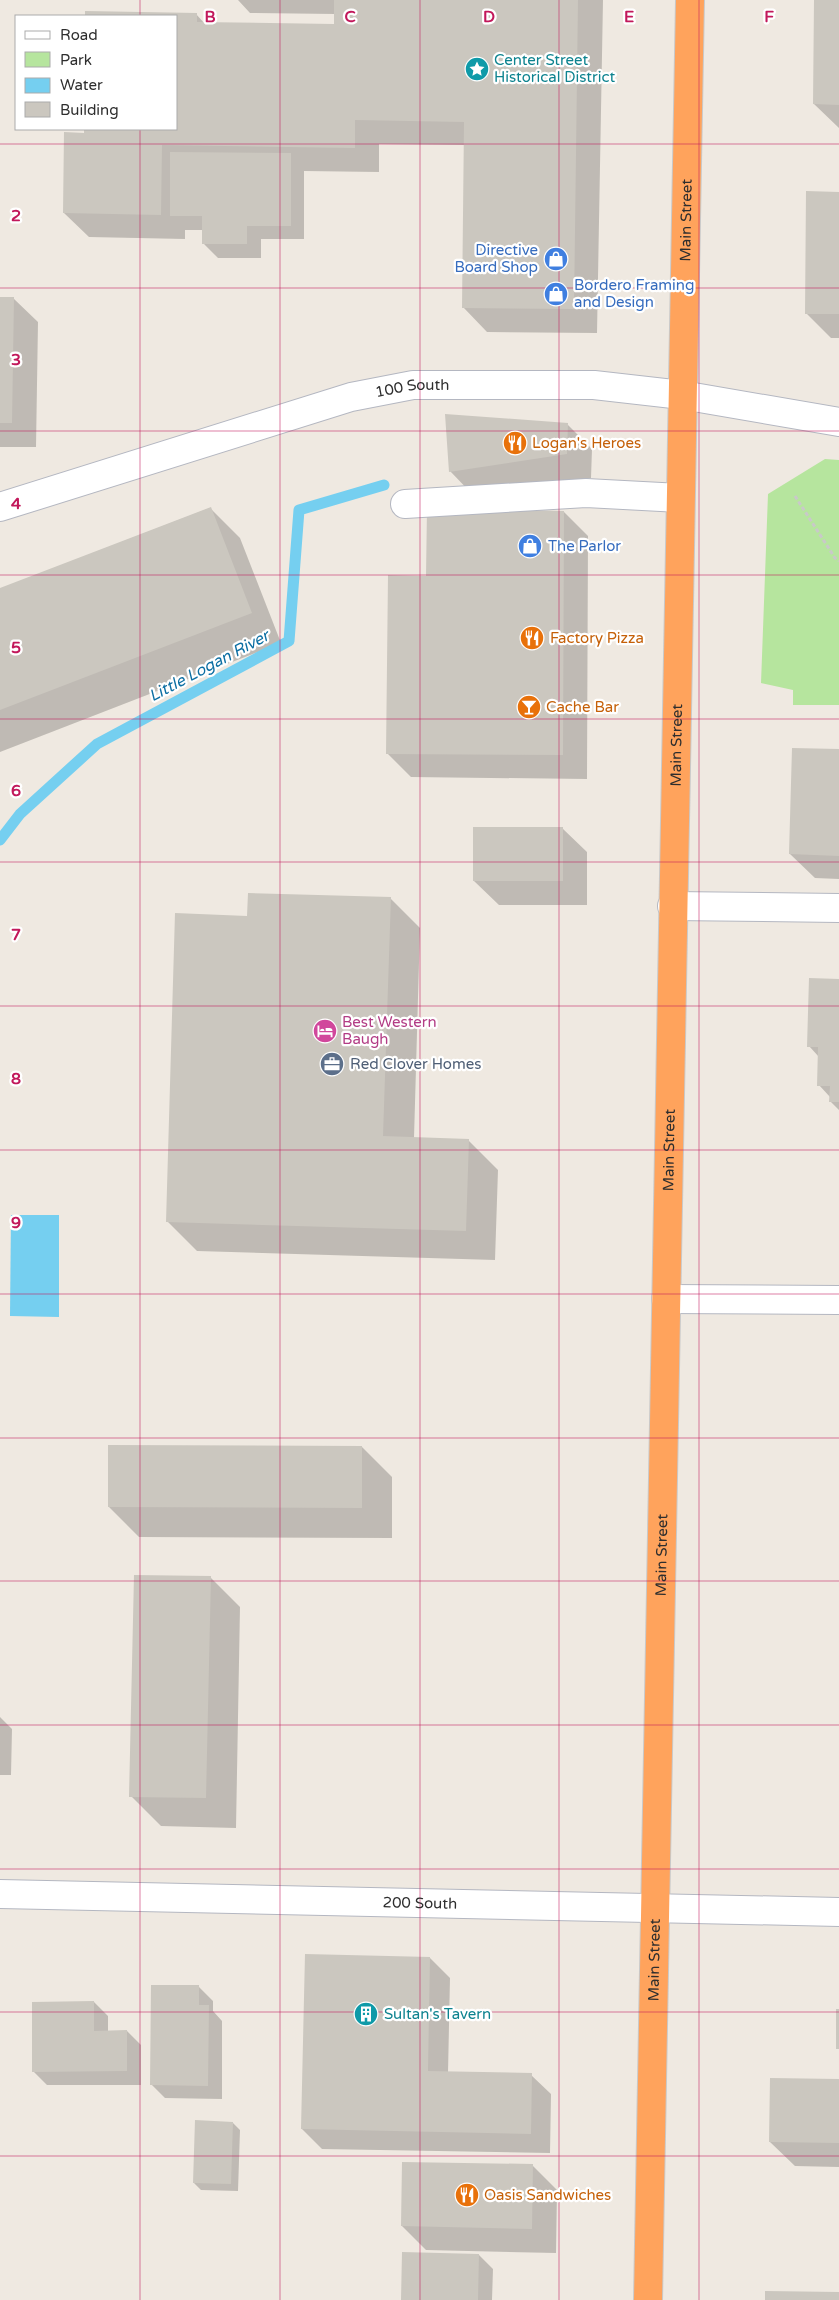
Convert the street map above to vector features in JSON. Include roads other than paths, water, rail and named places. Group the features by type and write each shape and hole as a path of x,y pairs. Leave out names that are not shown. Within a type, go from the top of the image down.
{"highway":[{"name":"Main Street","path":"648,2300 690,0"}],"street":[{"name":"100 South","path":"0,507 352,397 413,385 594,385 682,395 839,422"},
{"path":"405,504 586,492 680,498"},
{"path":"672,906 839,908"},
{"path":"666,1299 839,1300"},
{"name":"200 South","path":"0,1894 839,1912"}],"water":[{"path":"11,1215 59,1215 59,1317 10,1316"}],"waterway":[{"name":"Little Logan River","path":"0,840 20,814 97,744 289,641 299,510 384,485"}],"place":[{"name":"Center Street Historical District","path":"477,69"},
{"name":"Directive Board Shop","path":"556,259"},
{"name":"Bordero Framing and Design","path":"556,294"},
{"name":"Logan's Heroes","path":"515,443"},
{"name":"The Parlor","path":"530,546"},
{"name":"Factory Pizza","path":"532,638"},
{"name":"Cache Bar","path":"529,707"},
{"name":"Best Western Baugh","path":"325,1031"},
{"name":"Red Clover Homes","path":"332,1064"},
{"name":"Sultan's Tavern","path":"366,2014"},
{"name":"Oasis Sandwiches","path":"467,2195"}]}
